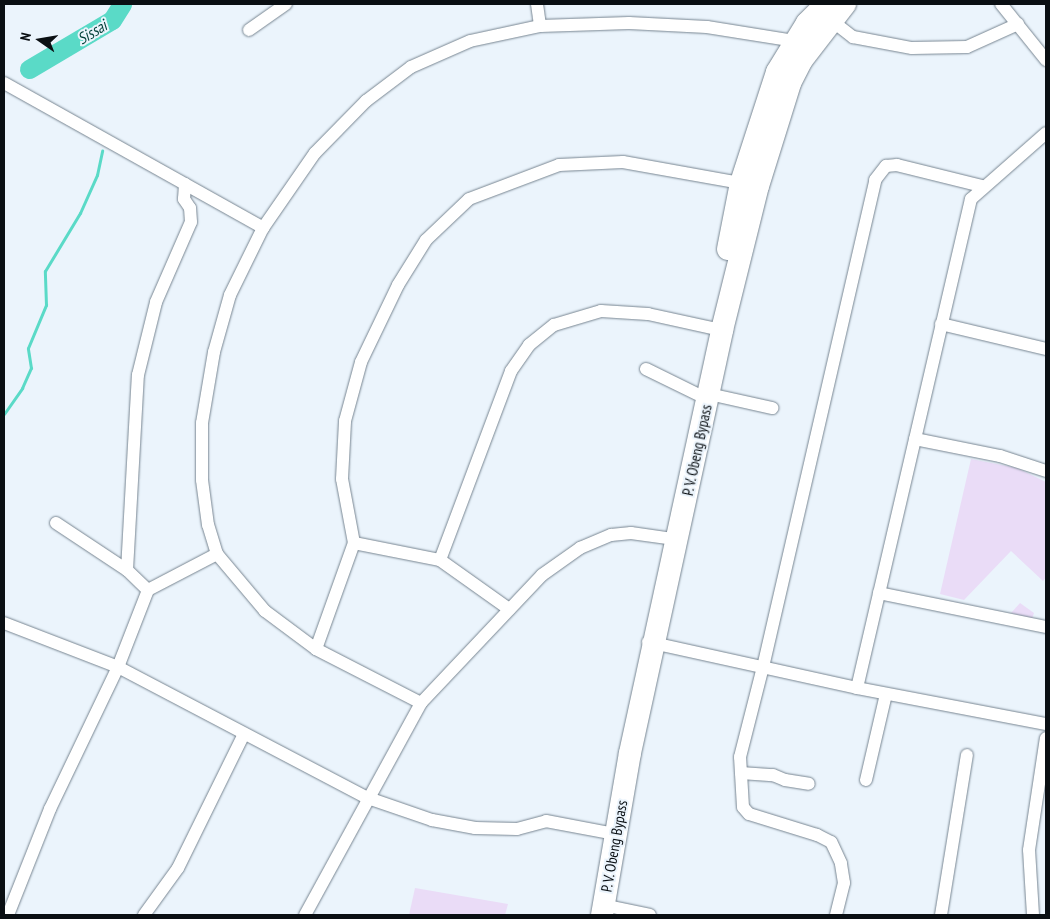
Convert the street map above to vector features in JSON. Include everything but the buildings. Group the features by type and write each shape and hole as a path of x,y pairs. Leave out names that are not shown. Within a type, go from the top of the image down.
{"highway":[{"name":"P. V. Obeng Bypass","path":"598,912 605,832 703,394 712,328 741,183 777,72 794,41 834,9"},
{"name":"P. V. Obeng Bypass","path":"598,912 630,753 666,538 703,394 758,186 790,83 801,61 834,9"}],"street":[{"path":"249,30 286,4"},
{"path":"537,4 540,26"},
{"path":"1001,4 1046,60"},
{"path":"834,9 853,37 912,48 967,47 1018,24"},
{"path":"421,703 316,648 265,611 217,554 208,525 202,480 202,422 214,352 230,295 264,228 315,153 366,101 411,67 470,41 540,26 639,23 707,27 794,41"},
{"path":"4,83 264,228"},
{"path":"857,688 971,199 982,186 1046,133"},
{"path":"316,648 354,543 342,479 345,421 361,362 398,285 426,240 469,200 559,164 624,162 741,183"},
{"path":"836,915 844,883 841,863 831,842 817,835 749,814 743,807 740,757 764,667 875,180 886,166 897,165 982,186"},
{"path":"126,570 138,375 156,302 191,222 190,208 184,200 185,184"},
{"path":"440,560 511,371 529,345 554,325 601,311 648,314 712,328"},
{"path":"941,324 1046,349"},
{"path":"646,369 703,394 772,408"},
{"path":"915,439 1000,456 1046,471"},
{"path":"56,524 126,570 148,590"},
{"path":"305,915 421,703 509,609 542,575 580,548 611,534 631,533 666,538"},
{"path":"354,543 440,560 509,609"},
{"path":"8,915 50,809 118,667 148,590 217,554"},
{"path":"879,593 1046,627"},
{"path":"4,623 118,667 368,798 432,820 475,828 517,829 546,821 605,832"},
{"path":"649,642 886,694 1046,724"},
{"path":"866,780 886,694"},
{"path":"144,915 178,868 244,734"},
{"path":"1033,915 1029,850 1046,738"},
{"path":"941,915 967,755"},
{"path":"741,773 773,774 785,780 809,784"},
{"path":"598,912 650,915"}],"shaded area":[{"path":"971,459 1017,468 1046,482 1046,577 1043,581 1011,551 964,600 940,594"},
{"path":"1020,603 1034,613 1032,619 1011,613"},
{"path":"415,888 508,904 505,915 409,915"}],"waterway":[{"name":"Sissai","path":"29,69 112,20 122,4"},
{"path":"4,414 22,388 31,368 28,348 46,305 45,271 80,213 97,175 102,151"}]}
